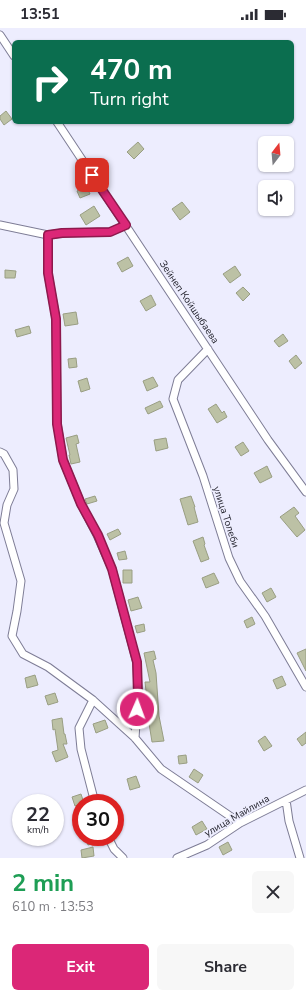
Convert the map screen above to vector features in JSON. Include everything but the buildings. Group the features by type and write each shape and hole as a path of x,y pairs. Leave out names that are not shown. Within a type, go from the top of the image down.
{"street":[{"path":"0,35 12,53"},
{"name":"Зейнеп Койшыбаева","path":"58,124 268,440 306,492"},
{"path":"0,225 48,235 62,233 110,232 126,225"},
{"path":"48,235 48,273 56,319 57,424 63,460 81,504 98,535 112,569 137,662 138,695 135,738"},
{"name":"улица Толеби","path":"208,349 178,380 173,399 203,476 229,558 240,581 265,616 306,687"},
{"path":"0,452 4,454 13,470 14,489 7,505 4,523 21,581 12,636 23,654 48,666 93,700 135,738 161,769 240,824"},
{"path":"93,700 79,728 81,749 93,794"},
{"name":"улица Майлина","path":"177,858 207,845 240,824 306,790"},
{"path":"286,800 289,821 300,858"},
{"path":"112,846 123,858"}],"route":[{"path":"92,175 126,225 110,232 62,233 48,235 48,273 56,319 57,424 63,460 81,504 98,535 112,569 137,662 137,709"}]}
